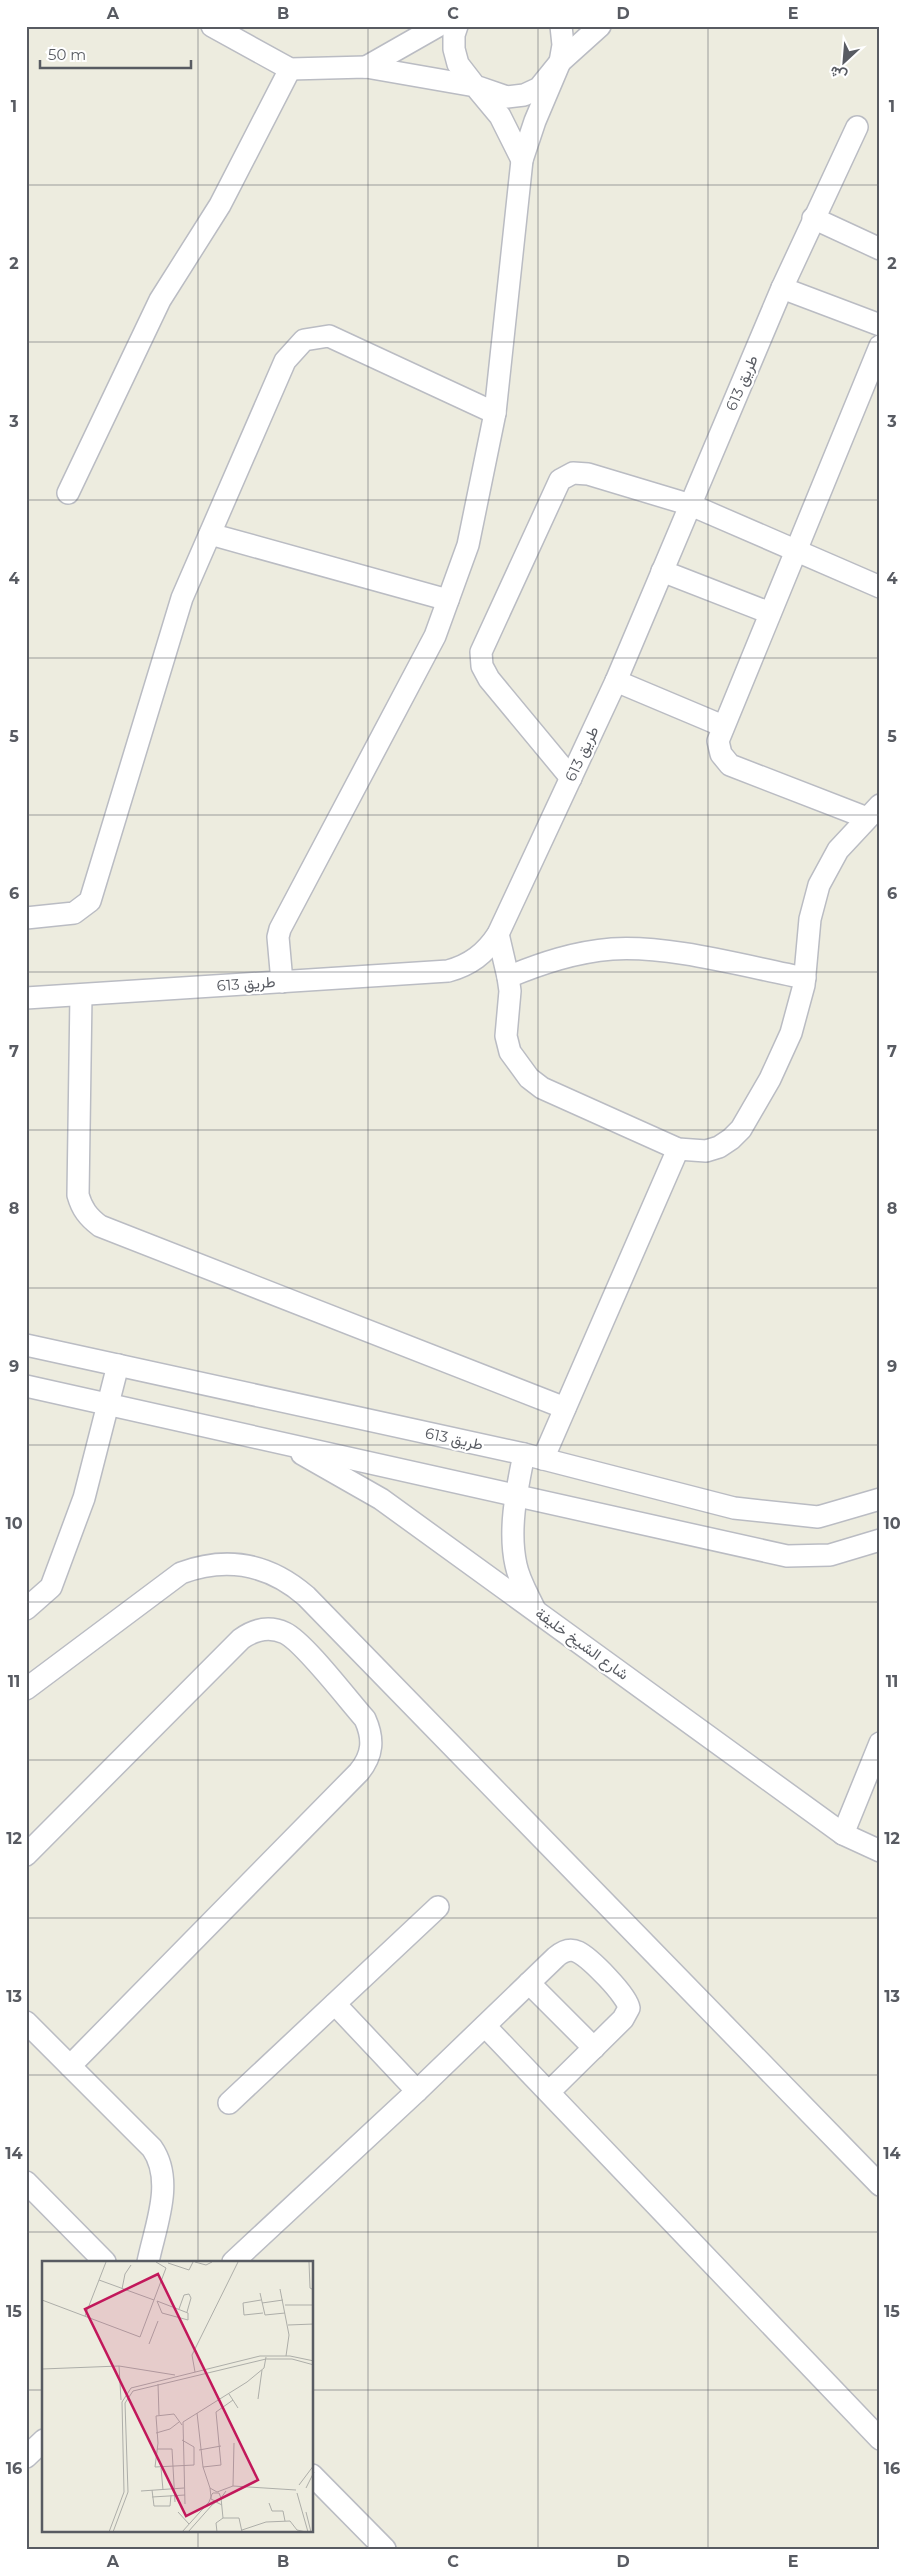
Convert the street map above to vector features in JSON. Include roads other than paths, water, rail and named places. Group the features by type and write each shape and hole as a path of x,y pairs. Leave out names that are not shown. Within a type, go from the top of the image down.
{"street":[{"path":"212,26 290,69 366,67 475,86 507,98 524,95 539,88 560,62 600,26"},
{"path":"366,67 438,26"},
{"path":"457,26 454,35 454,48 458,64 500,116 522,160"},
{"path":"282,982 278,937 280,929 435,636 468,545 495,413 522,160 560,62 563,46 561,26"},
{"path":"68,493 160,300 220,205 290,69"},
{"name":"طريق 613","path":"26,998 448,971 459,968 480,956 498,934 616,681 782,288 857,127"},
{"path":"813,218 880,250"},
{"path":"782,288 880,325"},
{"path":"26,918 74,913 90,901 182,598 285,361 304,340 328,336 495,413"},
{"path":"498,934 510,992 506,1036 510,1052 529,1078 542,1088 678,1149 699,1151 719,1147 741,1129 782,1056 798,1009 805,978 810,919 819,885 838,850 873,812 730,765 724,760 718,748 723,726 880,346"},
{"path":"571,778 490,679 482,666 481,652 560,480 573,473 588,474 691,505 880,587"},
{"path":"210,534 448,600"},
{"path":"662,571 770,613"},
{"path":"616,681 723,726"},
{"path":"508,977 569,956 612,949 638,949 805,978"},
{"path":"81,995 78,1195 85,1213 92,1220 100,1226 565,1408"},
{"path":"534,1608 516,1568 514,1553 516,1496 533,1456 565,1408 678,1149"},
{"name":"طريق 613","path":"26,1346 533,1456 734,1508 818,1518 880,1499"},
{"path":"26,1609 51,1587 84,1498 118,1365"},
{"path":"26,1386 787,1556 830,1556 880,1540"},
{"name":"شارع الشيخ خليفة","path":"281,1443 381,1499 534,1608 843,1834 880,1851"},
{"path":"26,1689 181,1573 205,1565 230,1563 263,1569 279,1576 306,1596 880,2185"},
{"path":"26,1855 241,1639 257,1630 276,1630 296,1641 365,1719 370,1729 370,1752 359,1772 70,2066"},
{"path":"843,1834 880,1743"},
{"path":"229,2103 438,1907"},
{"path":"234,2261 417,2091 561,1953 573,1951 584,1956 628,2001 627,2013 549,2092"},
{"path":"529,1983 594,2048"},
{"path":"335,2004 417,2091"},
{"path":"26,2022 152,2148 160,2163 164,2184 148,2261"},
{"path":"485,2026 880,2439"},
{"path":"26,2182 104,2261"},
{"path":"26,2457 42,2442"},
{"path":"314,2477 385,2549"}]}
